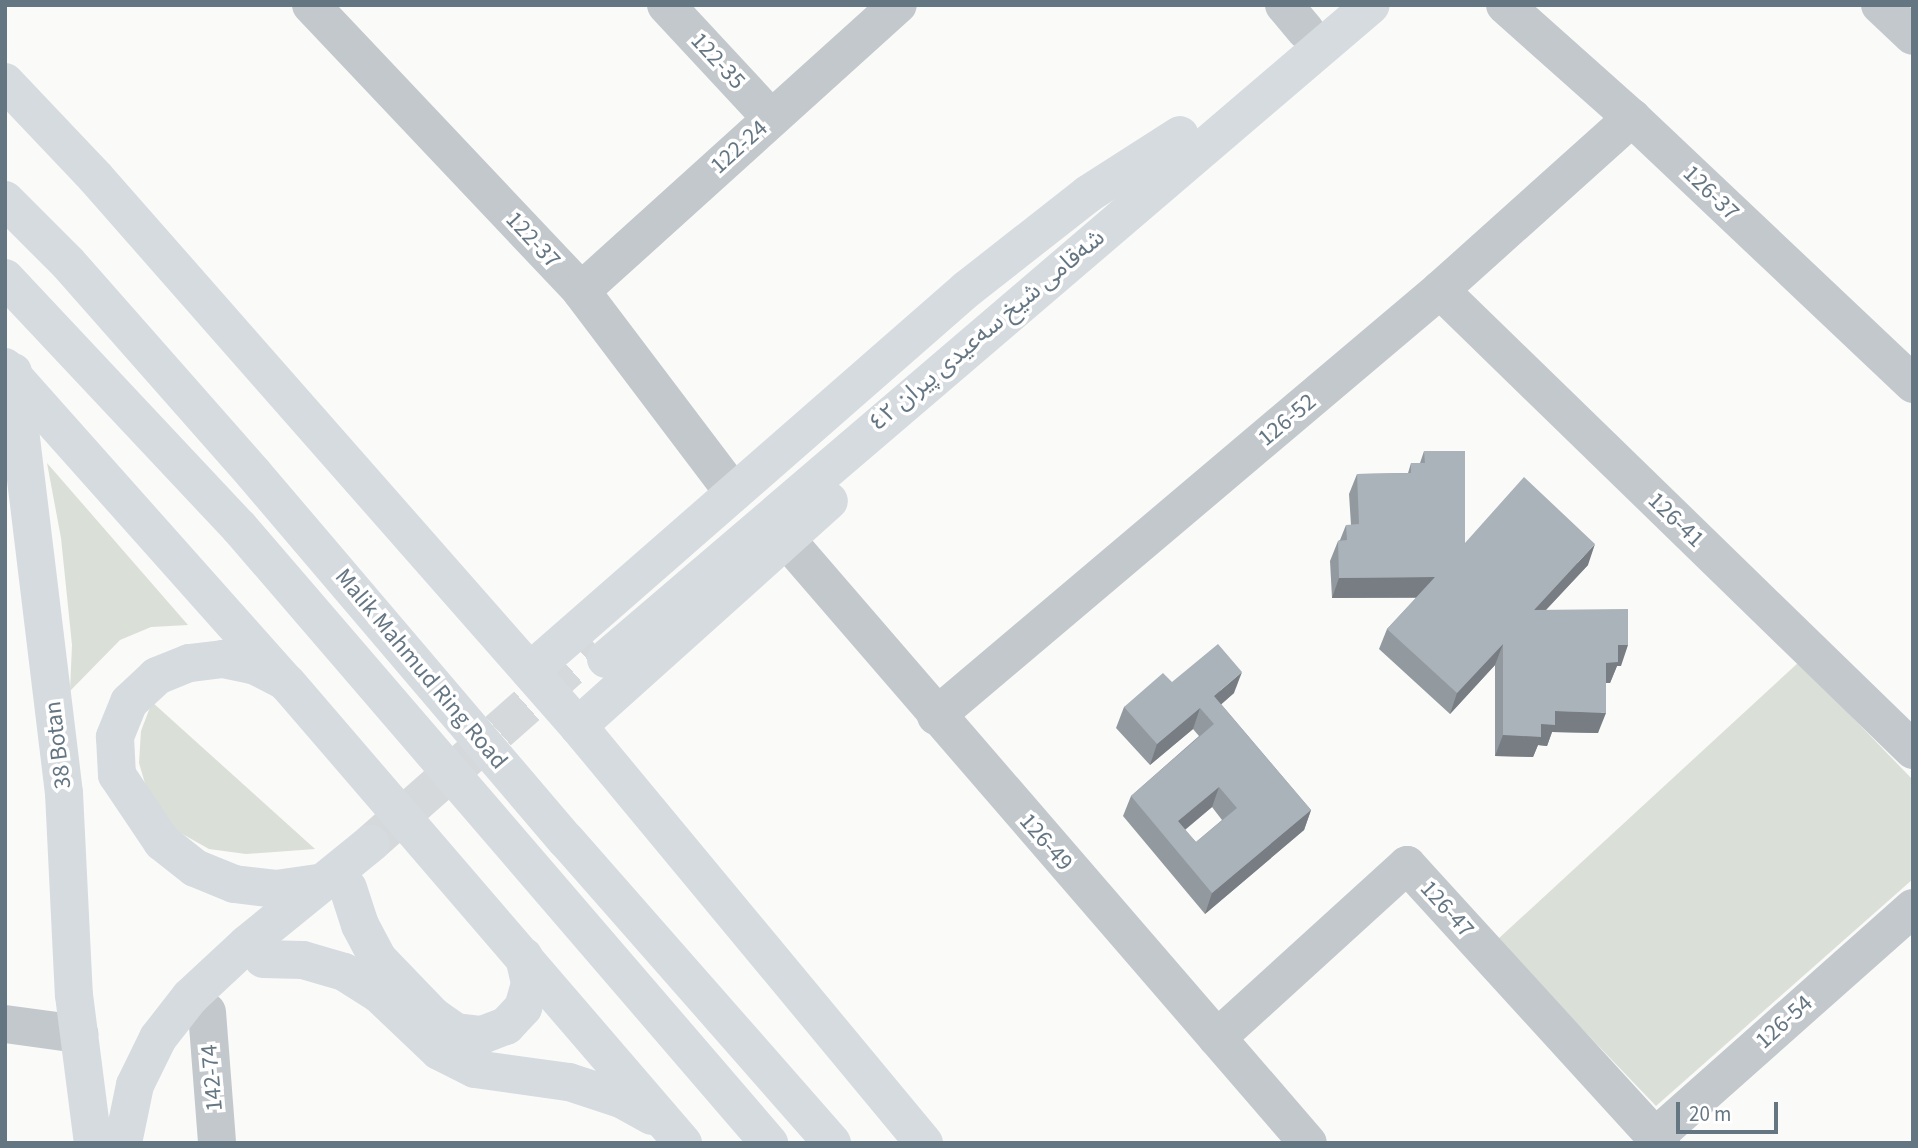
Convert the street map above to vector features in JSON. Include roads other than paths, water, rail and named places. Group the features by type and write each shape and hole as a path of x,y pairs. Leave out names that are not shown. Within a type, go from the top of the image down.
{"main road":[{"name":"شەقامی شیخ سەعیدی پیران ٤٢","path":"1188,144 1295,17 1334,5"},
{"name":"شەقامی شیخ سەعیدی پیران ٤٢","path":"601,652 1188,144 1371,5"},
{"path":"5,82 578,726 925,1143"},
{"path":"530,671 733,492 1044,226 1188,144"},
{"path":"578,726 786,538 1090,271 1188,144"},
{"name":"Malik Mahmud Ring Road","path":"5,200 254,474 566,840 832,1143"},
{"name":"Malik Mahmud Ring Road","path":"5,278 239,527 769,1143"},
{"path":"8,364 287,682 676,1134"},
{"name":"38 Botan","path":"8,364 64,793 79,1034 93,1143"},
{"path":"287,682 256,666 223,659 188,663 157,676 130,702 115,737 117,775 162,842 195,868 234,884 276,889 333,885"},
{"path":"123,1143 135,1085 158,1038 215,972 376,851"},
{"path":"333,885 379,960 433,1016 456,1032 482,1035 506,1026 523,1008 530,983 524,957"},
{"path":"144,1143 167,1072 207,1012 263,959 333,885"},
{"path":"263,959 303,960 344,972 379,994 439,1051 475,1069 569,1082 621,1099 676,1134"}],"street":[{"name":"122-37","path":"311,5 581,291 733,492"},
{"name":"122-35","path":"666,5 771,118"},
{"name":"122-24","path":"581,291 898,5"},
{"name":"126-37","path":"1505,5 1632,118 1913,384"},
{"path":"1881,5 1913,36"},
{"name":"126-52","path":"936,716 1440,290 1632,118"},
{"name":"126-41","path":"1440,290 1913,750"},
{"name":"126-49","path":"786,538 936,716 1308,1143"},
{"name":"126-47","path":"1217,1038 1406,865 1658,1140"},
{"name":"126-54","path":"1658,1140 1913,908"},
{"name":"142-74","path":"207,1012 217,1143"},
{"path":"5,1024 79,1034"}],"tunnel":[{"path":"370,844 596,645"}]}
